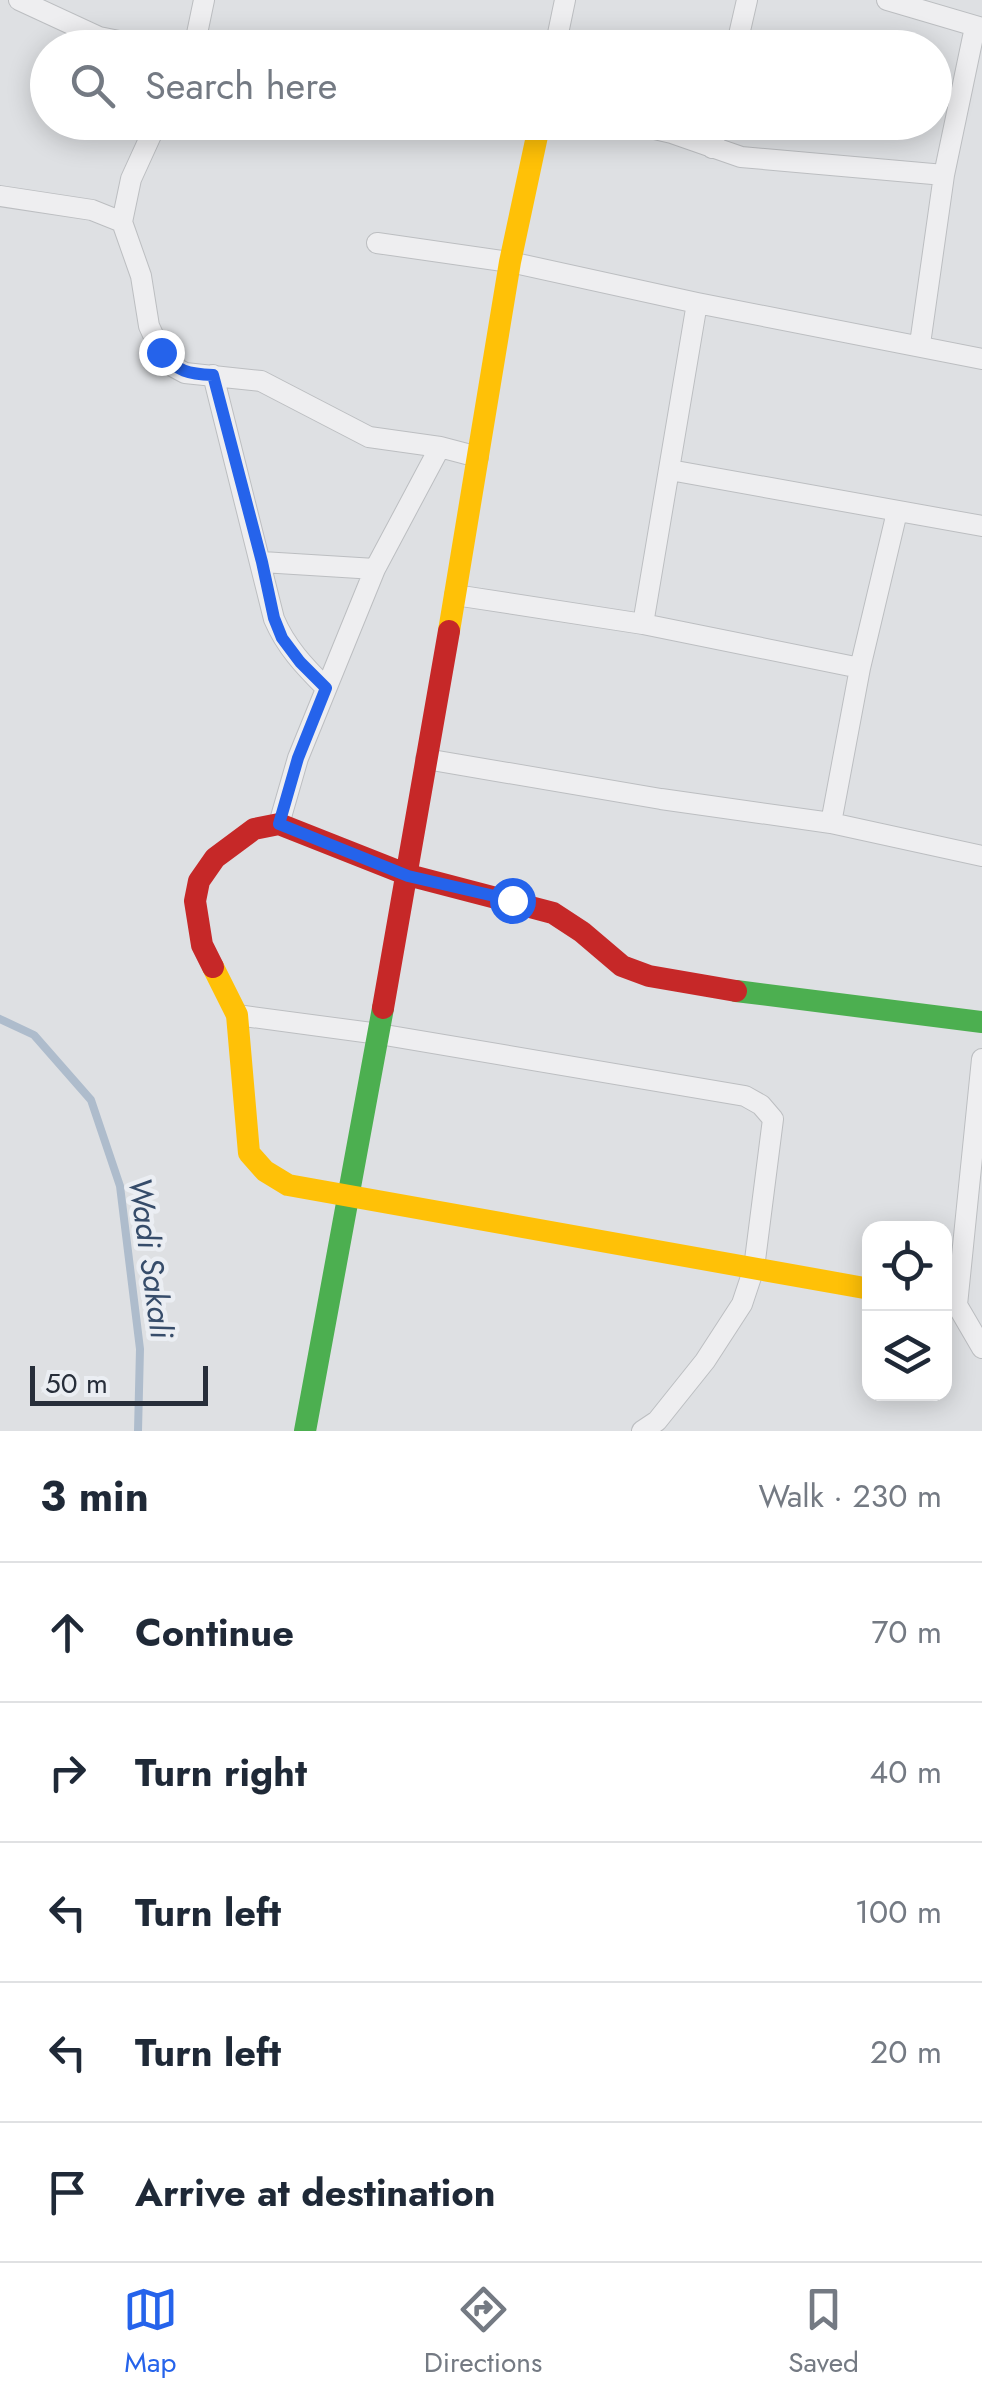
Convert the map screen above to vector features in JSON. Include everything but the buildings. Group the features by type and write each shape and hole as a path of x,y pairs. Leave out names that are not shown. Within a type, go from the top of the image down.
{"street":[{"path":"20,0 84,30"},
{"path":"198,30 204,0"},
{"path":"559,30 565,0"},
{"path":"740,30 748,0"},
{"path":"887,0 979,28 944,175 920,344"},
{"path":"149,140 132,178 122,222 141,276 149,326 172,366 185,373 250,379 282,390 368,437 440,447 478,457"},
{"path":"305,1431 408,876 510,262 536,140"},
{"path":"691,140 777,162 944,175"},
{"path":"712,148 714,140"},
{"path":"0,196 92,210 122,222"},
{"path":"378,243 510,262 982,358"},
{"path":"644,624 697,303"},
{"path":"213,375 274,618 282,638 326,688"},
{"path":"279,824 298,758 375,568 440,447"},
{"path":"670,470 982,526"},
{"path":"831,823 860,668 897,512"},
{"path":"262,562 375,568"},
{"path":"455,595 644,624 860,668"},
{"path":"426,759 661,800 831,823 982,856"},
{"path":"862,1288 348,1198 288,1184 264,1171 249,1153 236,1015 202,946 195,901 199,881 216,858 254,829 279,824 408,876 552,913 622,966 649,976 713,988 982,1022"},
{"path":"236,1015 379,1034 745,1096 761,1106 773,1120 754,1268 742,1304 706,1360 657,1421 642,1431"},
{"path":"952,1299 974,1195 982,1058"},
{"path":"952,1304 982,1314"},
{"path":"952,1305 982,1348"}],"waterway":[{"name":"Wadi Sakali","path":"0,1019 34,1035 91,1100 120,1186 140,1349 138,1431"}],"traffic: fast":[{"path":"736,991 982,1022"},
{"path":"305,1431 383,1008"}],"traffic: slow":[{"path":"449,631 510,262 536,140"},
{"path":"213,967 237,1015 249,1153 265,1171 288,1185 862,1288"}],"traffic: jam":[{"path":"383,1008 449,631"},
{"path":"213,967 202,945 195,901 199,881 215,858 254,829 279,824 408,875 553,913 622,966 649,976 736,991"}],"route":[{"path":"161,352 172,366 185,373 213,375 274,618 282,638 326,688 298,758 279,824 408,876 512,900"}]}
